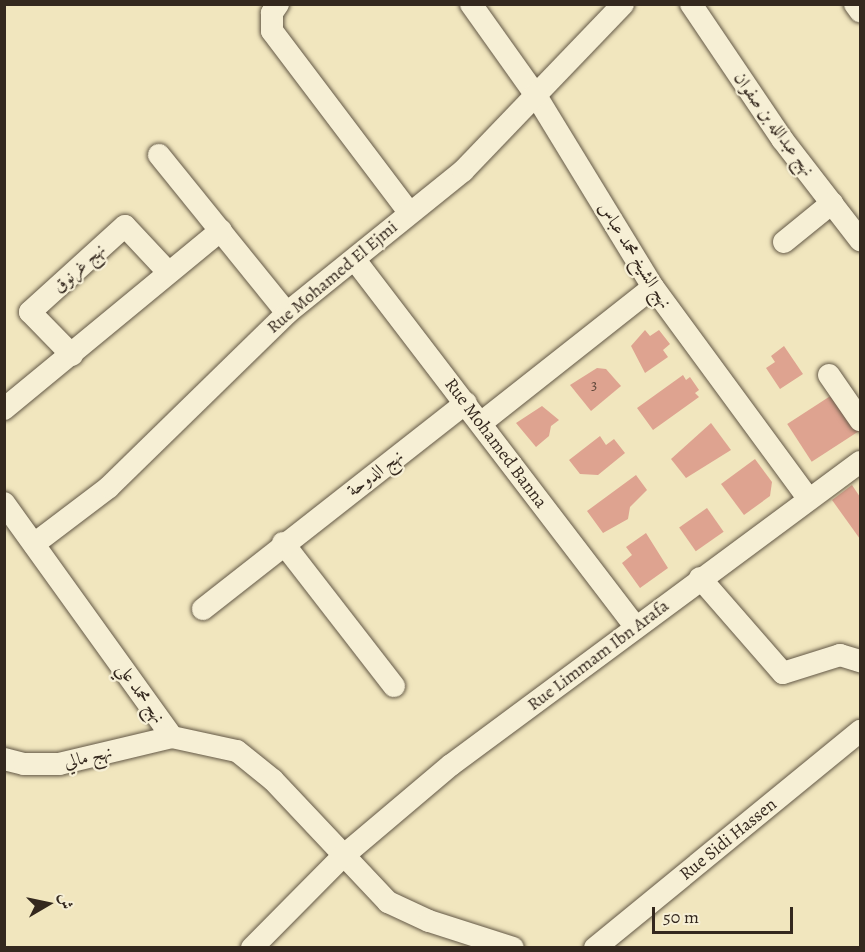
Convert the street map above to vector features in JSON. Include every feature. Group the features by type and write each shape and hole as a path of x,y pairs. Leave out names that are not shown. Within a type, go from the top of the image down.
{"street":[{"path":"278,4 272,13 272,32 409,212"},
{"name":"نهج الشيخ محمد عباس","path":"471,4 536,94 653,288 808,498"},
{"name":"Rue Mohamed El Ejmi","path":"34,544 109,487 287,312 355,260 409,212 463,171 623,4"},
{"name":"نهج عبدالله بن صفوان","path":"691,4 782,139 861,240"},
{"path":"855,4 861,12"},
{"path":"159,155 287,312"},
{"path":"784,242 832,203"},
{"name":"نهج غرنوق","path":"72,355 30,312 125,226 168,272"},
{"path":"4,409 221,230"},
{"name":"Rue Mohamed Banna","path":"355,260 636,627"},
{"path":"482,423 653,288"},
{"path":"829,375 861,420"},
{"name":"نهج الدوحة","path":"203,609 283,543 466,403"},
{"name":"Rue Limmam Ibn Arafa","path":"252,948 342,857 451,765 808,498 861,462"},
{"name":"نهج محمد علي","path":"4,503 171,737 237,752 273,780 342,857 388,902 410,914 513,948"},
{"path":"283,543 394,686"},
{"path":"700,578 783,673 840,655 861,661"},
{"name":"Rue Sidi Hassen","path":"596,948 861,731"},
{"name":"نهج مالي","path":"4,759 24,764 59,764 171,737"}],"building":[{"path":"645,330 650,336 659,330 670,344 663,350 668,357 645,373 631,346"},
{"path":"784,346 803,374 780,389 766,368 775,362 771,356"},
{"path":"597,368 606,369 621,386 591,411 570,385"},
{"path":"683,375 686,380 690,377 699,390 695,393 699,397 653,430 637,408"},
{"path":"835,393 860,431 812,462 787,424"},
{"path":"542,406 559,420 551,426 549,436 536,447 516,423"},
{"path":"711,423 731,450 686,478 671,459"},
{"path":"600,436 606,445 614,439 625,453 598,475 580,474 569,460"},
{"path":"755,459 772,482 770,496 744,515 721,484"},
{"path":"636,475 647,490 630,507 628,519 603,533 587,511"},
{"path":"852,485 860,497 860,539 832,500"},
{"path":"707,508 724,532 696,551 679,528"},
{"path":"646,533 668,568 640,588 622,563 632,555 626,547"}]}
